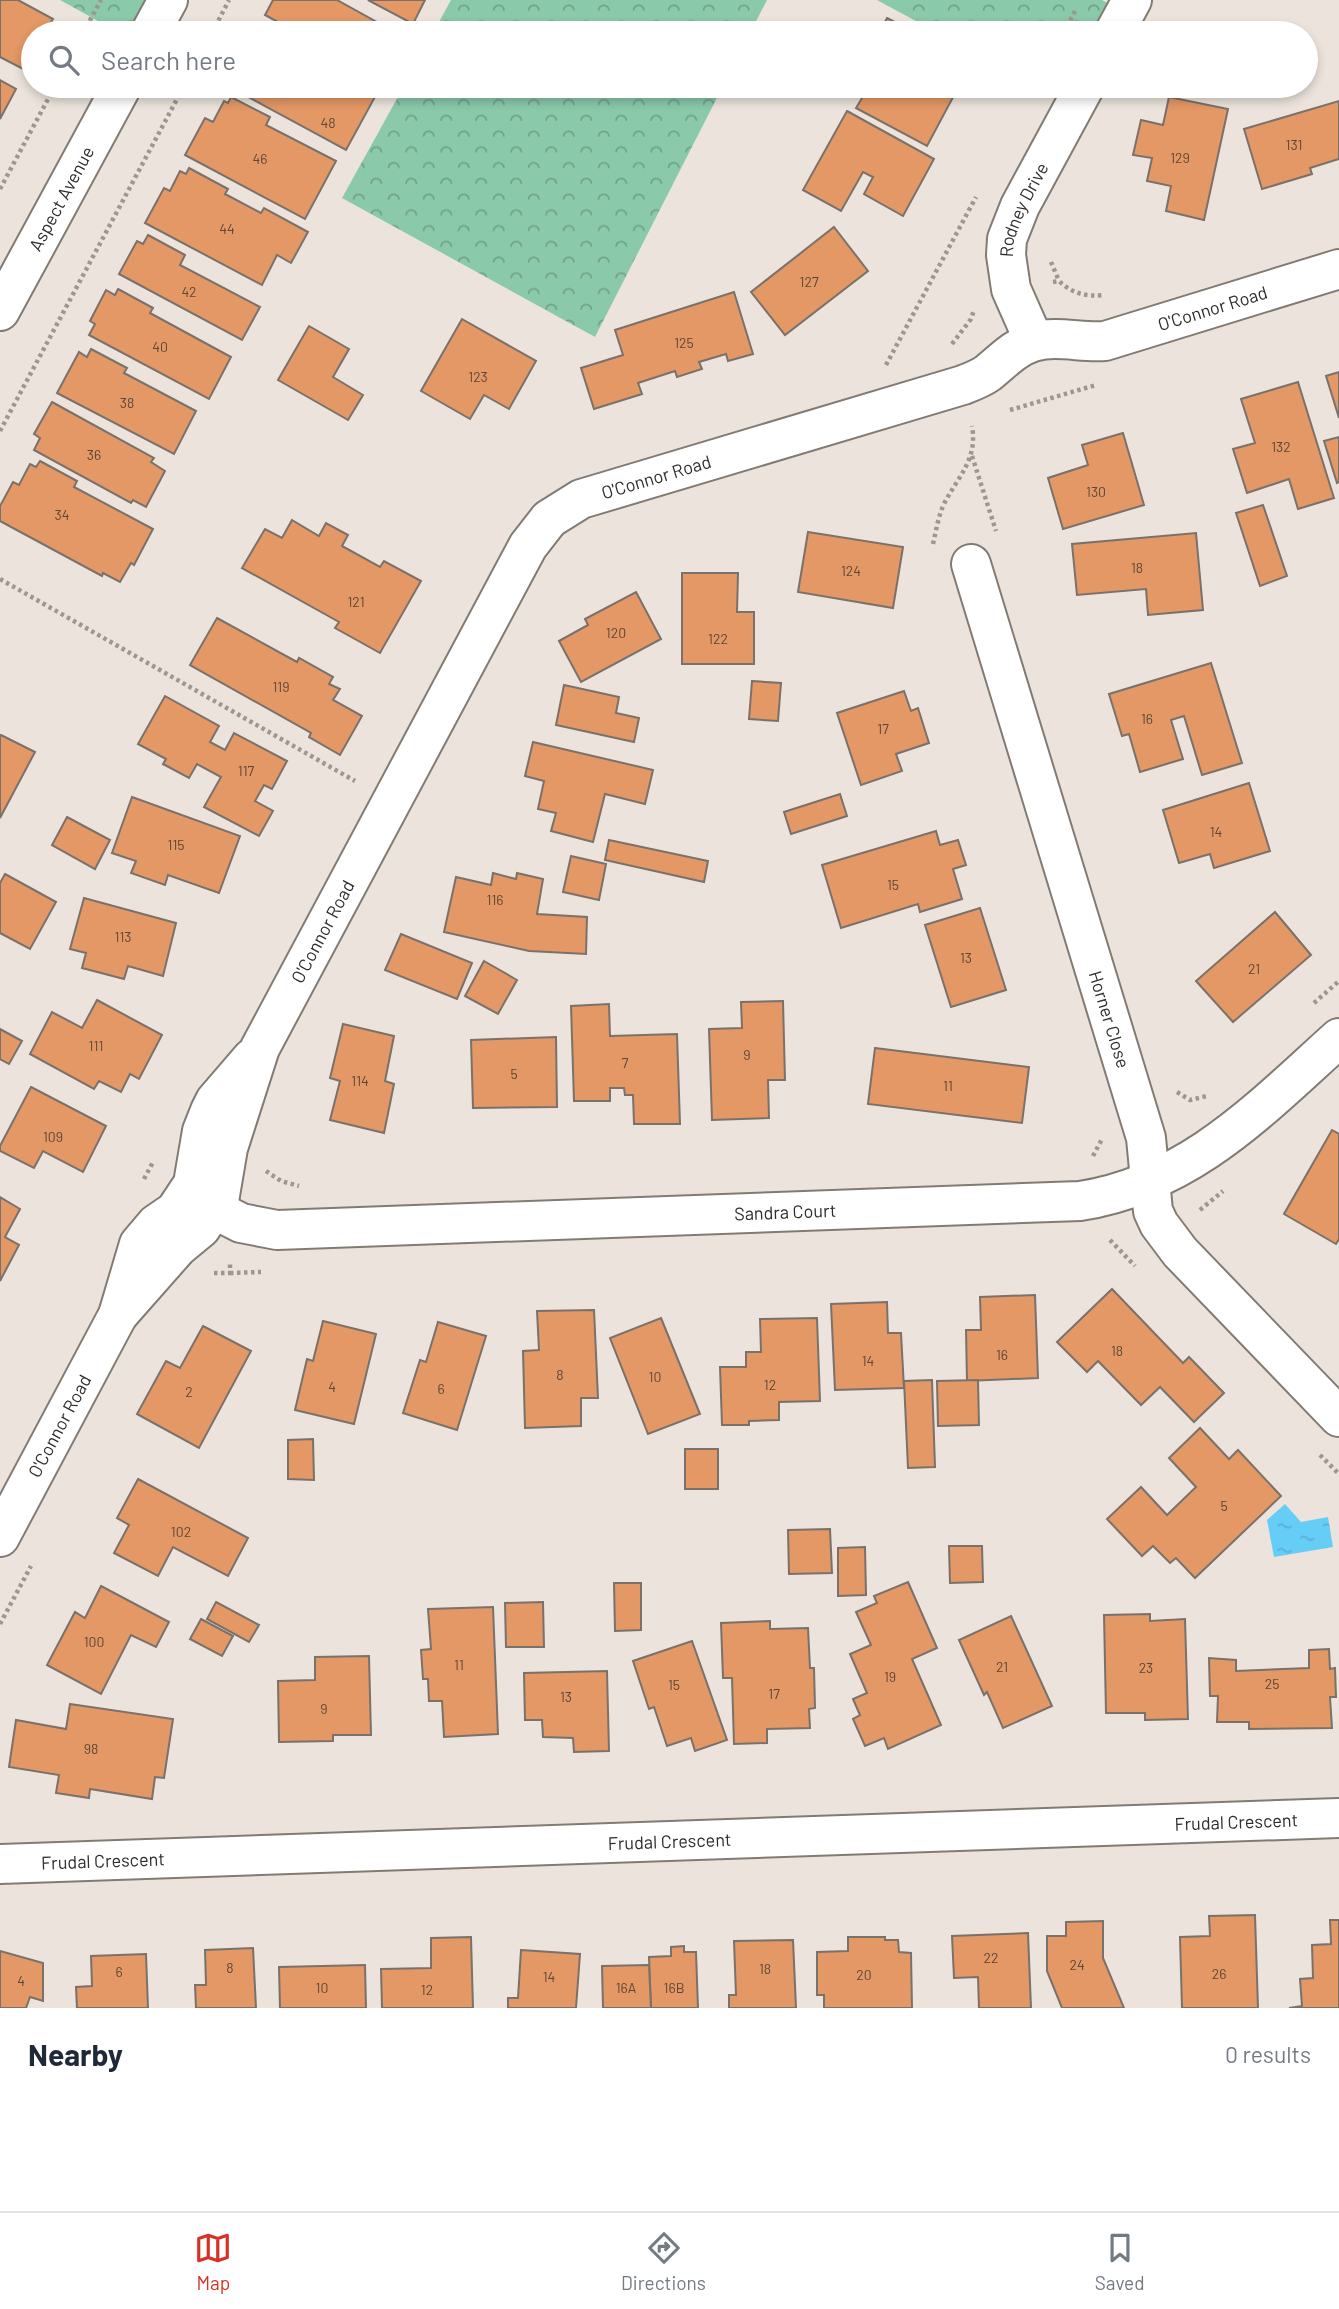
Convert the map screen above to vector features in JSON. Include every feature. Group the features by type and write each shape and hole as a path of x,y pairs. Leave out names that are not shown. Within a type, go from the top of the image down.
{"street":[{"path":"157,21 168,0"},
{"path":"1121,21 1132,0"},
{"name":"Aspect Avenue","path":"0,311 115,98"},
{"name":"Rodney Drive","path":"1034,341 1011,289 1006,255 1007,239 1020,206 1078,98"},
{"name":"O'Connor Road","path":"0,1537 118,1315 139,1244 156,1224 175,1211 200,1202 196,1174 202,1130 215,1101 260,1048 528,546 549,519 581,499 963,385 988,373 1012,352 1034,341 1105,341 1339,269"},
{"name":"Horner Close","path":"971,565 1146,1138 1153,1211 1169,1240 1339,1418"},
{"name":"Sandra Court","path":"200,1202 241,1223 300,1230 1080,1201 1109,1196 1151,1181 1196,1158 1251,1117 1339,1038"},
{"name":"Frudal Crescent","path":"0,1864 1339,1818"}],"path":[{"path":"90,21 101,0"},
{"path":"218,21 229,0"},
{"path":"1071,21 1082,0"},
{"path":"0,189 49,98"},
{"path":"0,431 178,98"},
{"path":"886,366 976,196"},
{"path":"1049,283 1059,281 1076,293 1089,296 1113,294"},
{"path":"1009,411 1102,383"},
{"path":"0,579 355,781"},
{"path":"1309,1008 1339,981"},
{"path":"1172,1082 1181,1096 1190,1100 1209,1095"},
{"path":"1085,1160 1093,1157 1103,1136"},
{"path":"259,1167 281,1181 307,1186"},
{"path":"211,1273 230,1273 231,1254"},
{"path":"0,1624 32,1564"}],"green space":[{"path":"60,0 168,0 157,21 98,21"},
{"path":"451,0 767,0 756,21 440,21"},
{"path":"877,0 1102,0 1125,13 1121,21 916,21"},
{"path":"397,98 717,98 595,337 342,198"}],"water":[{"path":"1285,1504 1301,1522 1328,1517 1333,1547 1274,1557 1267,1520"}],"building":[{"path":"0,0 18,0 53,19 21,21 21,68 0,57"},
{"path":"273,0 337,0 375,21 276,21 265,15"},
{"path":"368,0 425,0 414,21 407,21"},
{"path":"0,80 16,89 0,119"},
{"path":"233,98 270,117 266,125 336,161 305,219 185,155 205,118 213,122 224,101 228,103"},
{"path":"250,98 374,98 346,150"},
{"path":"862,98 953,98 927,146 856,108"},
{"path":"1169,98 1228,109 1204,220 1166,211 1171,186 1147,181 1152,158 1133,155 1141,120 1163,125"},
{"path":"1339,101 1339,159 1310,168 1312,174 1262,189 1244,129"},
{"path":"847,111 934,159 903,216 864,194 873,177 863,172 841,211 803,190"},
{"path":"189,168 228,189 225,194 261,213 264,208 308,232 291,263 277,255 262,285 145,223 164,188 170,191 180,171 186,174"},
{"path":"834,227 868,271 785,335 751,292"},
{"path":"148,235 185,255 180,265 260,307 242,340 119,274 137,241 143,244"},
{"path":"118,289 153,308 150,313 231,357 209,399 89,335 95,324 90,321 106,290 115,295"},
{"path":"734,292 753,354 728,361 726,354 699,362 702,369 677,377 675,371 638,383 642,394 594,409 581,368 623,355 615,330"},
{"path":"462,319 536,361 509,409 484,395 470,419 421,391"},
{"path":"309,326 349,349 333,377 363,395 348,420 278,380"},
{"path":"91,349 127,368 124,373 196,411 174,454 57,393 79,352 87,357"},
{"path":"1339,372 1339,418 1326,376"},
{"path":"1298,382 1334,498 1298,509 1289,479 1247,493 1233,449 1255,443 1241,399"},
{"path":"52,402 154,458 151,462 165,471 146,507 133,500 131,503 34,450 40,438 34,434"},
{"path":"1123,433 1144,505 1063,529 1048,478 1088,465 1082,445"},
{"path":"1339,437 1339,482 1337,483 1324,441"},
{"path":"40,461 77,481 74,487 153,529 134,565 131,563 120,582 103,573 102,576 0,521 0,506 13,482 19,485 30,464 36,467"},
{"path":"1263,505 1287,576 1260,586 1236,513"},
{"path":"292,520 319,536 326,523 348,535 342,546 380,567 384,561 421,581 380,653 335,628 339,622 242,568 265,529 282,538"},
{"path":"808,532 903,547 893,608 798,592"},
{"path":"1196,533 1203,610 1148,615 1146,589 1077,595 1072,544"},
{"path":"682,573 738,573 737,612 754,612 754,664 682,664"},
{"path":"636,592 661,639 581,682 559,641 588,625 585,619"},
{"path":"217,618 297,662 299,658 333,677 329,684 340,689 333,700 362,716 340,755 309,737 311,733 190,665"},
{"path":"1211,663 1242,763 1202,775 1184,716 1171,720 1183,759 1140,772 1129,734 1122,736 1109,694"},
{"path":"752,681 781,683 778,721 749,719"},
{"path":"564,685 619,697 616,713 639,718 634,742 556,725"},
{"path":"904,691 911,711 918,708 929,743 896,754 902,771 861,785 837,713"},
{"path":"165,696 219,726 210,742 225,750 234,733 287,761 272,789 264,785 255,801 273,811 259,836 204,807 221,777 197,764 189,778 163,764 166,759 138,744"},
{"path":"1,735 35,752 0,818 0,737"},
{"path":"533,742 653,770 645,804 605,794 593,842 551,831 556,813 538,809 544,781 525,776"},
{"path":"1249,783 1270,851 1214,868 1210,854 1179,863 1163,810"},
{"path":"840,794 847,816 791,834 784,812"},
{"path":"132,797 240,836 219,893 168,875 165,885 131,873 136,861 112,853"},
{"path":"67,817 110,840 95,869 52,845"},
{"path":"936,831 940,845 958,840 966,865 953,869 962,899 920,912 918,904 841,928 822,865"},
{"path":"609,840 708,861 704,882 605,860"},
{"path":"571,856 606,864 599,900 563,892"},
{"path":"493,873 516,879 517,873 543,879 537,914 587,917 586,954 529,951 444,932 456,877 491,885"},
{"path":"5,874 56,902 30,949 0,933 0,883"},
{"path":"84,898 176,923 163,976 128,966 124,979 82,968 86,953 70,949"},
{"path":"980,908 1006,990 951,1007 925,925"},
{"path":"1275,912 1311,955 1233,1022 1196,981"},
{"path":"401,934 472,963 457,999 385,970"},
{"path":"484,961 517,980 498,1014 465,996"},
{"path":"97,1000 162,1035 139,1079 130,1074 121,1092 99,1081 94,1089 30,1054 52,1012 82,1028"},
{"path":"783,1001 785,1080 768,1080 769,1118 712,1120 709,1029 742,1028 741,1002"},
{"path":"609,1004 610,1036 677,1034 680,1124 634,1124 633,1095 625,1095 624,1088 610,1088 610,1101 574,1101 571,1006"},
{"path":"343,1024 394,1036 385,1081 394,1084 384,1133 330,1120 340,1081 330,1078"},
{"path":"0,1029 22,1041 9,1064 0,1059"},
{"path":"556,1037 557,1107 473,1108 471,1040"},
{"path":"875,1048 1029,1067 1022,1123 868,1104"},
{"path":"31,1087 106,1126 83,1172 43,1151 34,1168 0,1151 0,1146"},
{"path":"1332,1130 1339,1134 1339,1239 1336,1244 1284,1214"},
{"path":"0,1197 20,1209 5,1237 19,1245 0,1281"},
{"path":"1112,1289 1183,1363 1189,1357 1224,1393 1194,1422 1160,1387 1141,1405 1098,1361 1087,1372 1057,1342"},
{"path":"1035,1295 1038,1378 967,1381 966,1330 981,1330 980,1297"},
{"path":"887,1302 888,1333 901,1333 904,1388 835,1390 831,1304"},
{"path":"594,1310 598,1398 581,1398 581,1426 525,1428 523,1351 539,1350 537,1311"},
{"path":"661,1318 700,1414 648,1434 610,1338"},
{"path":"817,1318 820,1401 779,1402 779,1420 749,1421 749,1425 722,1425 720,1367 746,1367 746,1352 761,1352 760,1319"},
{"path":"323,1321 376,1334 354,1424 295,1410 307,1359 313,1361"},
{"path":"438,1322 486,1336 457,1430 403,1413 420,1360 426,1362"},
{"path":"203,1326 251,1351 199,1448 137,1414 166,1361 180,1368"},
{"path":"932,1380 935,1467 908,1468 904,1381"},
{"path":"978,1380 979,1425 938,1426 937,1381"},
{"path":"1200,1428 1229,1459 1238,1450 1281,1496 1195,1578 1176,1558 1170,1563 1153,1546 1142,1556 1107,1519 1141,1487 1167,1515 1196,1487 1169,1458"},
{"path":"313,1439 314,1480 288,1479 288,1440"},
{"path":"685,1449 718,1449 718,1489 685,1489"},
{"path":"138,1479 248,1538 228,1576 173,1547 158,1576 114,1553 129,1525 117,1518"},
{"path":"830,1529 832,1573 789,1574 788,1530"},
{"path":"949,1546 982,1546 983,1582 950,1583"},
{"path":"865,1547 866,1595 838,1596 838,1548"},
{"path":"908,1582 937,1648 912,1659 941,1725 888,1749 884,1738 865,1746 853,1719 860,1715 853,1699 867,1693 850,1654 871,1645 856,1612 877,1603 874,1596"},
{"path":"614,1583 641,1583 641,1630 615,1631"},
{"path":"101,1586 169,1622 156,1647 131,1635 101,1694 47,1665 75,1612 85,1618"},
{"path":"216,1602 259,1625 249,1642 207,1619"},
{"path":"543,1602 544,1647 506,1647 505,1603"},
{"path":"493,1607 498,1734 444,1737 442,1701 429,1701 428,1679 423,1679 421,1650 431,1649 428,1609"},
{"path":"1150,1614 1150,1621 1185,1619 1188,1719 1145,1720 1145,1713 1106,1713 1104,1615"},
{"path":"1011,1616 1052,1706 1003,1728 987,1692 984,1695 959,1640"},
{"path":"201,1619 233,1636 222,1656 190,1639"},
{"path":"770,1621 770,1629 808,1628 810,1668 814,1668 815,1708 809,1709 810,1728 767,1729 767,1743 734,1744 732,1678 723,1678 721,1623"},
{"path":"692,1641 727,1740 695,1751 691,1738 667,1746 654,1707 649,1709 633,1661"},
{"path":"1329,1649 1330,1669 1335,1668 1336,1697 1330,1697 1332,1728 1249,1729 1249,1722 1217,1722 1218,1696 1210,1696 1209,1658 1236,1660 1236,1671 1309,1668 1309,1650"},
{"path":"369,1656 371,1735 333,1735 333,1741 279,1742 278,1681 315,1680 315,1657"},
{"path":"607,1671 609,1751 574,1752 573,1738 543,1737 542,1720 525,1720 524,1673"},
{"path":"70,1704 173,1719 164,1778 155,1777 152,1799 90,1789 89,1798 56,1793 59,1775 9,1767 16,1720 66,1729"},
{"path":"1255,1915 1258,2008 1182,2008 1180,1937 1210,1936 1209,1916"},
{"path":"1330,1920 1339,1920 1339,2008 1289,2008 1302,2006 1300,1979 1313,1978 1312,1945 1331,1944"},
{"path":"1103,1921 1103,1958 1124,2008 1062,2008 1047,1971 1047,1936 1066,1936 1066,1922"},
{"path":"1028,1933 1031,2008 979,2008 978,1977 954,1978 952,1936"},
{"path":"471,1937 473,2008 382,2008 381,1969 431,1968 431,1938"},
{"path":"848,1937 885,1937 885,1940 898,1940 899,1952 911,1953 912,2008 824,2008 824,1995 817,1995 817,1952 848,1951"},
{"path":"793,1940 796,2008 729,2008 729,1995 736,1995 734,1941"},
{"path":"684,1946 684,1952 696,1952 698,2008 651,2008 649,1957 671,1956 671,1947"},
{"path":"253,1948 256,2008 196,2008 195,1985 206,1985 205,1950"},
{"path":"521,1950 580,1954 576,2008 508,2008 508,1998 518,1998"},
{"path":"0,1951 43,1963 43,2001 30,1997 26,2008 0,2008"},
{"path":"146,1954 148,2008 77,2008 76,1987 92,1986 91,1956"},
{"path":"365,1965 366,2008 280,2008 279,1967"},
{"path":"649,1965 651,2008 603,2008 602,1966"}]}
